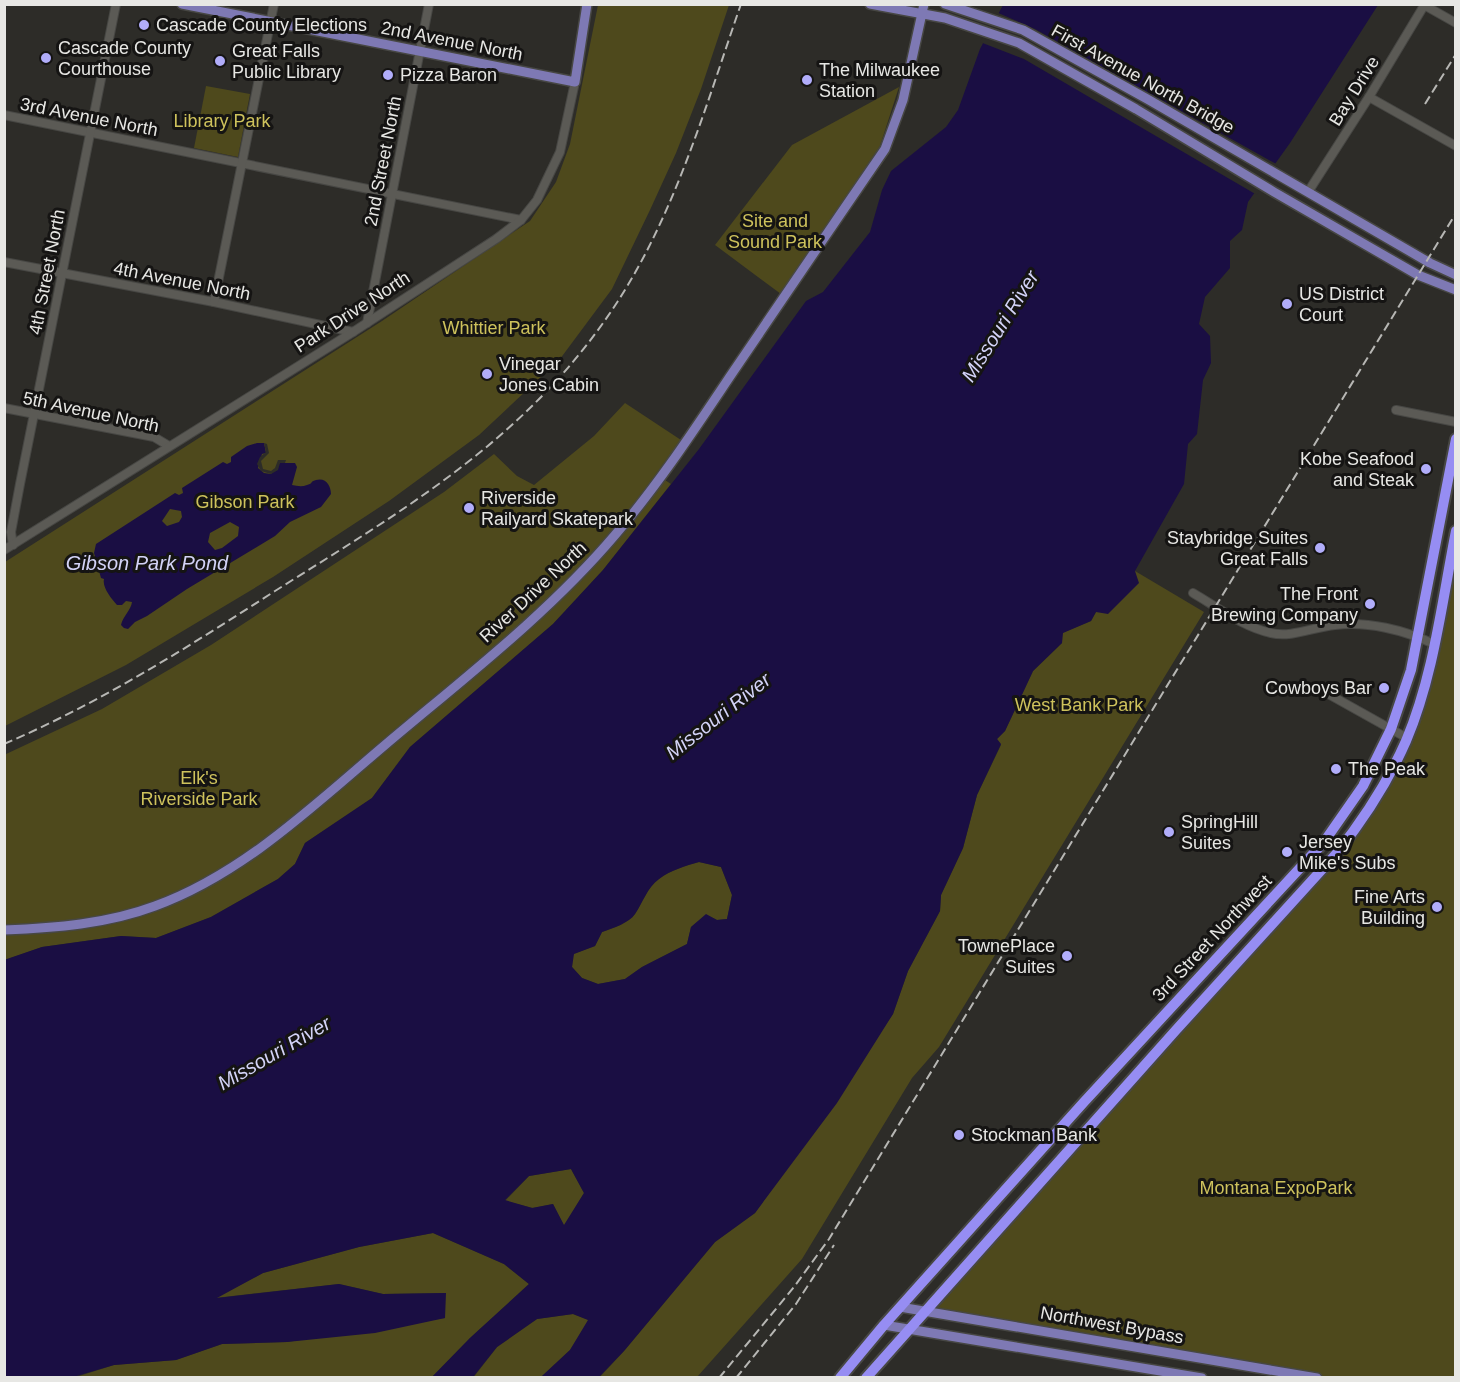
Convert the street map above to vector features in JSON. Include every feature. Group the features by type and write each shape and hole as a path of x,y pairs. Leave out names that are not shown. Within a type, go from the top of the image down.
{"highway":[{"name":"3rd Street Northwest","path":"840,1377 884,1324 1158,1020 1324,842 1363,786 1391,729 1411,670 1455,439"},
{"name":"3rd Street Northwest","path":"866,1377 1336,854 1359,825 1385,784 1407,738 1426,680 1455,531"}],"main road":[{"name":"2nd Avenue North","path":"183,4 574,82"},
{"name":"Park Drive North","path":"574,82 587,4"},
{"name":"First Avenue North Bridge","path":"870,4 923,9 1018,43 1435,283"},
{"name":"First Avenue North Bridge","path":"947,5 1023,30 1149,100 1426,261 1455,275"},
{"name":"River Drive North","path":"4,930 66,926 123,916 171,900 194,890 222,873 319,801 510,638 581,571 630,518 692,433 885,149 903,100 923,9"},
{"path":"1435,283 1455,290"},
{"path":"1435,283 1455,298"},
{"name":"Northwest Bypass","path":"900,1307 1317,1377"},
{"name":"Northwest Bypass","path":"884,1324 909,1330 1202,1377"}],"street":[{"name":"4th Street North","path":"13,545 11,532 116,4"},
{"path":"214,302 274,4"},
{"name":"2nd Street North","path":"367,323 429,4"},
{"path":"1424,5 1455,23"},
{"name":"Bay Drive","path":"1308,192 1424,5"},
{"name":"Park Drive North","path":"4,550 353,332 496,239 520,220 537,200 560,150 574,82"},
{"path":"1369,97 1455,146"},
{"name":"3rd Avenue North","path":"4,115 392,192 520,220"},
{"name":"4th Avenue North","path":"4,262 214,302 353,332"},
{"name":"5th Avenue North","path":"4,408 153,437 170,446"},
{"path":"1396,410 1455,422"},
{"path":"1193,593 1255,628 1273,634 1286,634 1337,625 1391,628 1418,636 1434,644"},
{"path":"1330,695 1407,738"}],"green space":[{"path":"598,5 729,5 701,89 676,153 650,210 612,289 560,359 479,435 389,501 273,577 126,665 5,726 5,562 382,321 530,221 556,182 570,144"},
{"name":"Library Park","path":"206,86 250,94 238,157 194,148"},
{"name":"Site and Sound Park","path":"899,87 880,146 781,294 715,245 792,145"},
{"name":"Elk's Riverside Park","path":"625,403 681,440 656,474 671,484 603,570 553,624 410,747 372,798 305,843 295,864 278,879 211,917 156,938 121,936 42,947 5,960 4,755 102,709 211,645 444,492 494,454 517,476 534,485 594,436"},
{"name":"Montana ExpoPark","path":"1455,531 1455,1377 1317,1377 927,1310 1336,854 1385,784 1426,680"},
{"name":"West Bank Park","path":"1135,571 1204,612 939,1047 912,1078 802,1259 697,1377 599,1378 715,1242 755,1213 893,1014 908,971 940,911 941,895 963,848 977,795 1001,745 997,739 1005,731 1033,671 1062,643 1062,633 1091,621 1096,612"},
{"path":"699,862 721,867 732,895 727,919 717,920 706,915 691,927 687,944 642,967 625,979 598,984 582,978 572,967 573,954 595,946 602,932 629,920 659,879 673,871"},
{"path":"571,1169 584,1193 564,1226 553,1204 533,1208 505,1201 529,1176"},
{"path":"433,1233 504,1264 529,1284 470,1338 432,1377 73,1378 114,1365 176,1360 222,1344 287,1342 445,1318 445,1293 383,1294 339,1284 215,1298 263,1273 359,1247"},
{"path":"573,1314 589,1320 570,1350 541,1377 473,1378 497,1347 537,1319"}],"water":[{"name":"Missouri River","path":"1003,5 1378,5 1290,143 1248,202 1242,230 1230,241 1230,268 1205,297 1199,324 1210,336 1211,363 1203,380 1197,434 1188,444 1184,484 1135,571 1139,583 1108,614 1096,612 1091,621 1063,633 1062,643 1033,671 1005,731 997,739 1001,744 977,795 963,848 941,895 940,911 908,971 893,1014 837,1103 755,1213 715,1242 624,1351 599,1377 541,1377 570,1350 588,1320 573,1314 537,1319 497,1347 473,1377 432,1377 470,1338 529,1284 504,1264 433,1233 359,1247 263,1273 217,1298 339,1284 383,1294 446,1293 445,1318 375,1333 287,1342 222,1344 176,1360 114,1365 73,1377 5,1377 4,960 42,947 121,936 156,938 211,917 278,879 295,864 305,843 372,798 410,747 553,624 603,570 699,449 806,301 823,292 870,232 882,190 891,171 946,127 958,110 980,49","holes":["699,862 721,867 732,895 727,919 717,920 706,914 691,927 687,944 642,967 625,979 598,984 582,978 572,967 574,954 595,946 602,932 629,920 659,879 673,871","571,1169 584,1193 564,1225 553,1204 532,1208 505,1200 529,1176"]},
{"name":"Gibson Park Pond","path":"264,443 266,453 262,454 258,468 264,473 271,474 280,463 295,463 297,467 292,485 303,486 320,479 329,485 331,494 321,507 290,522 275,536 187,589 135,622 128,629 124,628 121,625 132,602 126,601 122,605 117,605 108,592 104,579 101,578 94,553 96,544 175,493 179,495 183,493 182,488 223,462 227,464 231,462 231,457 247,446","holes":["170,509 181,511 182,517 179,522 167,526 162,521","230,522 239,527 238,536 222,548 215,550 208,542 210,533"]}],"pier":[{"path":"996,12 1035,29 1278,165 1257,195 1024,59 980,42"},
{"path":"264,443 267,444 269,453 261,461 263,469 271,471 278,460 286,460 285,463 280,463 278,470 271,474 261,471 257,464 266,452"}],"railway":[{"path":"4,744 75,711 143,673 372,529 463,466 546,392 583,349 618,301 639,267 688,157 741,4"},
{"path":"1425,104 1456,54"},
{"path":"719,1378 794,1287 829,1239 1456,213"},
{"path":"736,1378 796,1304 834,1245"}],"place":[{"name":"Cascade County Elections","path":"144,25"},
{"name":"Cascade County Courthouse","path":"46,58"},
{"name":"Great Falls Public Library","path":"220,61"},
{"name":"Pizza Baron","path":"388,75"},
{"name":"The Milwaukee Station","path":"807,80"},
{"name":"US District Court","path":"1287,304"},
{"name":"Vinegar Jones Cabin","path":"487,374"},
{"name":"Kobe Seafood and Steak","path":"1426,469"},
{"name":"Riverside Railyard Skatepark","path":"469,508"},
{"name":"Staybridge Suites Great Falls","path":"1320,548"},
{"name":"The Front Brewing Company","path":"1370,604"},
{"name":"Cowboys Bar","path":"1384,688"},
{"name":"The Peak","path":"1336,769"},
{"name":"SpringHill Suites","path":"1169,832"},
{"name":"Jersey Mike's Subs","path":"1287,852"},
{"name":"Fine Arts Building","path":"1437,907"},
{"name":"TownePlace Suites","path":"1067,956"},
{"name":"Stockman Bank","path":"959,1135"}],"park label":[{"name":"Whittier Park","path":"494,328"},
{"name":"Gibson Park","path":"245,502"}]}
